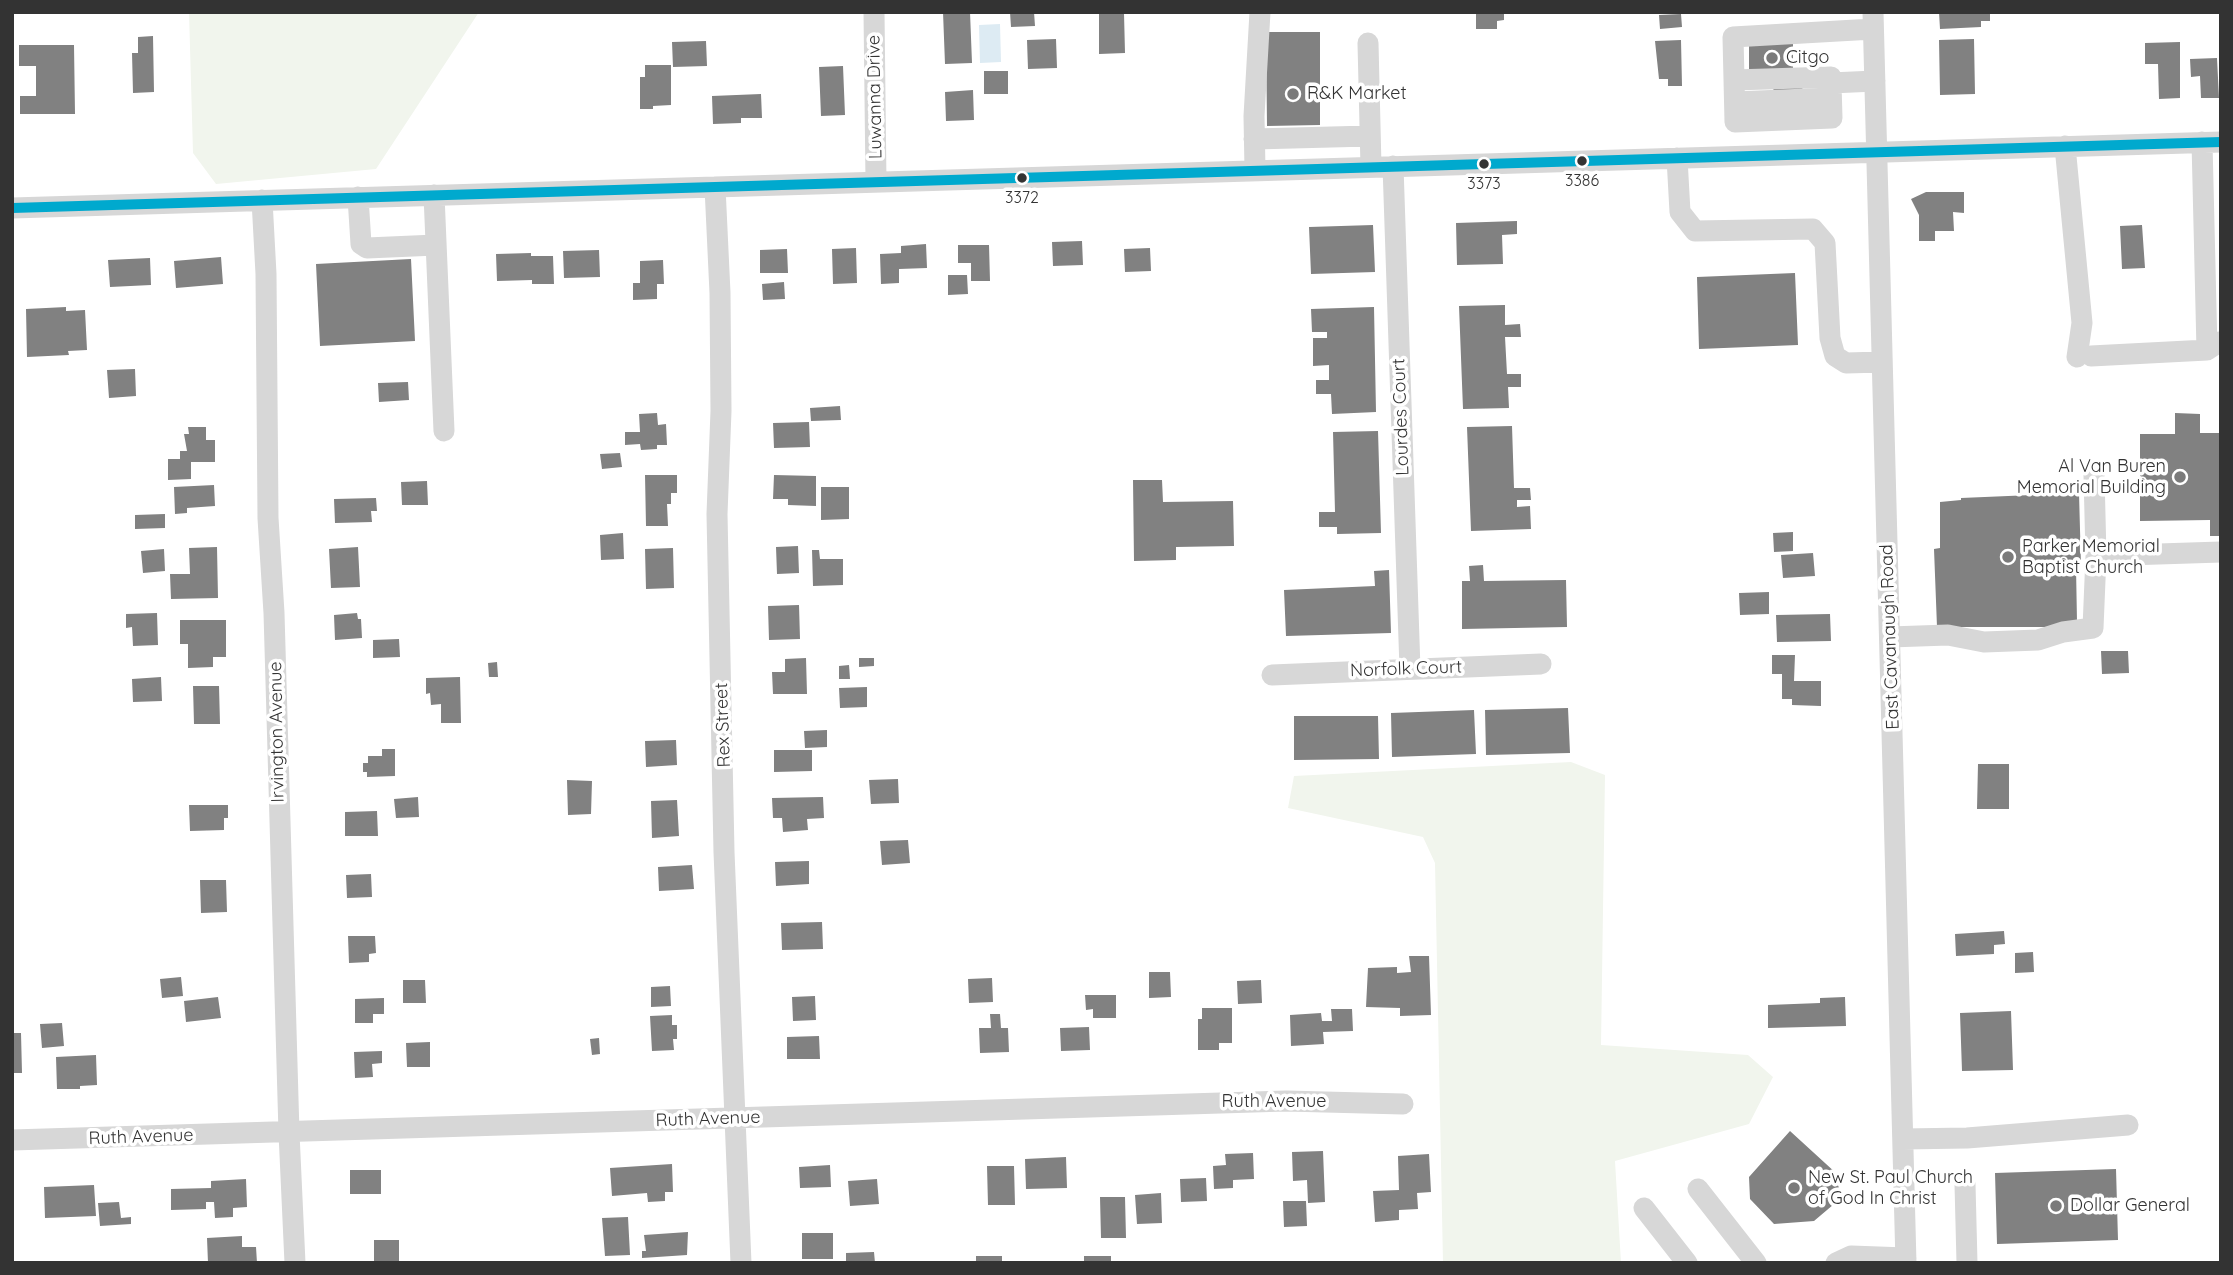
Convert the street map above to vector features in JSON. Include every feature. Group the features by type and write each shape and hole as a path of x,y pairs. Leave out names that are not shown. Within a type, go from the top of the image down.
{"street":[{"name":"Luwanna Drive","path":"874,12 876,182"},
{"path":"1255,170 1260,12"},
{"path":"1734,80 1831,77 1832,118 1735,122 1735,102 1734,80 1733,37 1873,20"},
{"name":"East Cavanaugh Road","path":"1873,20 1906,1260"},
{"path":"1368,43 1371,167"},
{"path":"1831,91 1875,81"},
{"path":"1254,139 1370,136"},
{"path":"12,208 1878,151 2211,142 2214,345 2084,357 2065,146"},
{"path":"1677,158 1680,212 1695,231 1813,229 1825,243 1830,338 1835,356 1846,363 1882,362"},
{"name":"Lourdes Court","path":"1393,166 1410,668"},
{"name":"Rex Street","path":"715,187 720,293 718,514 724,852 741,1263"},
{"path":"434,195 444,431"},
{"path":"358,197 361,244 367,248 436,245"},
{"name":"Irvington Avenue","path":"262,201 266,274 268,518 274,613 295,1263"},
{"path":"1890,637 1948,635 1984,642 2038,639 2093,628 2096,556 2094,475"},
{"path":"2096,556 2221,552"},
{"name":"Norfolk Court","path":"1272,675 1541,664"},
{"name":"Ruth Avenue","path":"12,1140 1286,1101 1403,1104"},
{"path":"1903,1139 1967,1138 2128,1125"},
{"path":"1965,1184 1967,1263"},
{"path":"1698,1189 1756,1263"},
{"path":"1644,1208 1687,1263"},
{"path":"1836,1263 1851,1256 1906,1260"}],"shaded area":[{"path":"189,12 479,12 376,169 216,184 193,153"},
{"path":"1000,24 1001,62 980,63 979,25"},
{"path":"1571,762 1605,775 1601,1045 1748,1055 1773,1077 1749,1124 1615,1161 1621,1263 1443,1263 1435,863 1423,837 1288,808 1294,776"}],"building":[{"path":"943,12 970,12 972,63 945,64"},
{"path":"1010,12 1034,12 1035,26 1011,27"},
{"path":"1476,12 1504,12 1504,20 1497,21 1497,29 1476,29"},
{"path":"1939,12 1990,12 1990,21 1981,21 1981,27 1940,29"},
{"path":"1124,13 1125,53 1099,54 1099,14"},
{"path":"1681,14 1682,27 1660,29 1659,15"},
{"path":"1266,32 1320,32 1320,125 1267,126"},
{"path":"153,36 154,92 133,93 132,53 138,53 138,37"},
{"path":"1056,39 1057,68 1028,69 1027,40"},
{"path":"1974,39 1975,94 1940,95 1939,40"},
{"path":"1681,40 1682,86 1668,86 1668,79 1659,79 1655,41"},
{"path":"706,41 707,66 673,67 672,42"},
{"path":"2180,42 2180,98 2159,99 2158,64 2145,64 2145,43"},
{"path":"1749,44 1793,44 1793,72 1802,71 1803,112 1774,113 1773,71 1749,72"},
{"path":"19,45 74,45 75,114 20,114 20,96 36,96 36,66 19,66"},
{"path":"2217,58 2219,98 2201,98 2200,76 2191,77 2190,59"},
{"path":"645,65 671,65 671,105 640,109 640,77 645,77"},
{"path":"843,66 845,115 821,116 819,67"},
{"path":"984,71 1008,71 1008,94 984,94"},
{"path":"973,90 974,120 946,121 945,92"},
{"path":"761,94 762,118 741,118 741,123 713,124 712,96"},
{"path":"1926,192 1964,192 1964,213 1953,212 1954,231 1935,231 1935,241 1919,241 1919,215 1911,199"},
{"path":"1517,221 1517,234 1502,235 1503,264 1457,265 1456,223"},
{"path":"1373,225 1375,272 1311,274 1309,227"},
{"path":"2142,225 2145,268 2122,269 2120,226"},
{"path":"1082,241 1083,265 1053,266 1052,242"},
{"path":"926,244 927,268 899,269 899,283 881,284 880,254 901,253 901,246"},
{"path":"958,245 989,245 990,281 971,281 971,263 958,263"},
{"path":"856,248 857,283 833,284 832,249"},
{"path":"1150,248 1151,271 1125,272 1124,249"},
{"path":"787,249 788,273 760,273 760,250"},
{"path":"599,250 600,277 564,278 563,251"},
{"path":"531,253 531,256 553,256 554,284 532,284 532,280 497,281 496,254"},
{"path":"221,257 223,284 176,288 174,261"},
{"path":"150,258 151,285 110,287 108,260"},
{"path":"411,259 415,341 320,346 316,264"},
{"path":"663,260 664,284 657,284 657,299 633,300 633,283 640,283 640,261"},
{"path":"1795,273 1798,345 1699,349 1697,277"},
{"path":"948,275 967,275 968,294 948,295"},
{"path":"784,282 785,299 763,300 762,284"},
{"path":"1505,305 1505,325 1520,324 1521,337 1505,337 1507,374 1521,374 1521,387 1508,387 1509,408 1463,409 1459,306"},
{"path":"66,307 66,311 85,310 87,350 68,351 69,355 27,357 26,309"},
{"path":"1374,307 1376,412 1332,414 1331,394 1316,394 1316,380 1329,380 1329,365 1313,366 1313,338 1327,338 1327,332 1312,332 1311,309"},
{"path":"135,369 136,396 109,398 107,370"},
{"path":"408,382 409,400 379,402 378,383"},
{"path":"840,406 841,420 811,421 810,408"},
{"path":"657,413 658,425 666,424 667,445 641,450 640,444 625,445 625,432 640,432 639,414"},
{"name":"Al Van Buren Memorial Building","path":"2175,413 2200,414 2200,433 2221,433 2221,536 2210,536 2210,520 2140,521 2140,434 2175,434"},
{"path":"809,422 810,447 774,448 773,423"},
{"path":"1512,426 1514,488 1530,488 1531,500 1517,500 1517,507 1530,506 1531,529 1471,531 1467,427"},
{"path":"188,427 206,427 206,440 215,440 215,462 191,462 191,479 168,480 168,459 180,459 180,451 187,451 184,434 189,434"},
{"path":"1378,431 1381,533 1337,534 1337,527 1319,527 1319,512 1335,512 1333,432"},
{"path":"620,453 622,467 602,469 600,454"},
{"path":"645,475 677,475 677,493 671,493 671,504 667,504 668,526 646,526"},
{"path":"774,475 816,476 816,506 788,505 788,499 773,499"},
{"path":"1133,480 1162,480 1163,502 1233,501 1234,546 1176,547 1176,560 1134,561"},
{"path":"427,481 428,505 402,505 401,482"},
{"path":"214,485 215,506 187,508 187,513 175,514 174,487"},
{"path":"821,487 849,487 849,519 821,520"},
{"name":"Parker Memorial Baptist Church","path":"2079,493 2081,566 2076,567 2077,622 2066,627 1937,627 1934,549 1940,548 1940,502 1961,498"},
{"path":"376,498 377,511 371,511 372,522 335,523 334,499"},
{"path":"165,514 165,528 135,529 135,515"},
{"path":"1793,532 1793,551 1774,552 1773,533"},
{"path":"623,533 624,559 601,560 600,535"},
{"path":"798,546 799,573 777,574 776,547"},
{"path":"217,547 218,598 171,599 170,574 190,574 189,548"},
{"path":"358,547 360,587 331,588 329,549"},
{"path":"673,548 674,588 646,589 645,549"},
{"path":"164,549 165,571 143,573 141,551"},
{"path":"812,550 819,550 820,559 843,559 843,585 813,586"},
{"path":"1813,553 1815,576 1783,578 1781,555"},
{"path":"1483,565 1484,581 1566,580 1567,627 1462,629 1462,581 1470,581 1469,566"},
{"path":"1389,570 1391,633 1286,636 1284,590 1375,586 1374,571"},
{"path":"1769,592 1769,614 1740,615 1739,593"},
{"path":"799,605 800,639 769,640 768,606"},
{"path":"157,613 158,645 133,646 132,627 126,628 126,614"},
{"path":"357,613 358,619 361,619 362,638 335,640 334,615"},
{"path":"1830,614 1831,641 1777,642 1776,615"},
{"path":"180,620 226,620 226,657 213,657 213,667 188,668 188,644 180,644"},
{"path":"399,639 400,657 373,658 373,640"},
{"path":"2101,651 2128,651 2129,673 2102,674"},
{"path":"1772,655 1795,655 1794,681 1821,681 1821,706 1792,705 1792,699 1782,699 1782,674 1772,674"},
{"path":"806,658 807,694 773,694 772,672 785,672 785,659"},
{"path":"859,658 874,658 874,666 859,667"},
{"path":"497,662 498,677 489,677 488,663"},
{"path":"849,665 850,679 839,679 839,666"},
{"path":"161,677 162,701 133,702 132,679"},
{"path":"460,677 461,723 441,723 441,704 431,705 430,693 426,694 426,678"},
{"path":"193,686 219,686 220,724 194,724"},
{"path":"867,687 867,707 840,708 839,688"},
{"path":"1568,708 1570,753 1486,755 1485,710"},
{"path":"1474,710 1476,754 1392,757 1391,713"},
{"path":"1294,716 1378,716 1379,759 1294,760"},
{"path":"827,730 827,747 805,748 804,731"},
{"path":"676,740 677,765 646,767 645,741"},
{"path":"382,749 395,749 395,776 367,777 367,772 363,772 363,763 368,763 368,756 382,756"},
{"path":"774,750 812,750 812,771 774,772"},
{"path":"1978,764 2009,764 2009,809 1977,809"},
{"path":"898,779 899,803 871,804 869,780"},
{"path":"567,780 592,781 591,814 568,815"},
{"path":"418,797 419,817 396,818 394,799"},
{"path":"823,797 824,818 807,819 808,830 783,832 782,818 773,818 772,798"},
{"path":"677,800 679,836 652,838 651,801"},
{"path":"189,805 228,805 224,830 190,831"},
{"path":"377,811 378,836 345,836 345,812"},
{"path":"908,840 910,863 882,865 880,841"},
{"path":"809,861 809,884 776,886 775,862"},
{"path":"692,865 694,889 659,891 658,867"},
{"path":"371,874 372,897 347,898 346,875"},
{"path":"200,880 226,880 227,912 201,913"},
{"path":"822,922 823,949 782,950 781,923"},
{"path":"2004,931 2005,944 1994,945 1994,954 1956,956 1955,934"},
{"path":"348,936 375,936 376,953 369,954 369,962 349,963"},
{"path":"2033,952 2034,972 2015,973 2015,953"},
{"path":"1409,956 1429,956 1431,1015 1400,1016 1400,1008 1366,1007 1368,968 1397,967 1397,973 1411,972"},
{"path":"1149,972 1170,972 1171,997 1149,998"},
{"path":"181,977 183,996 162,998 160,979"},
{"path":"992,978 993,1002 969,1003 968,979"},
{"path":"403,980 425,980 426,1003 403,1003"},
{"path":"1261,980 1262,1003 1238,1004 1237,981"},
{"path":"670,986 671,1006 651,1007 651,987"},
{"path":"1085,995 1116,995 1116,1018 1093,1018 1093,1009 1086,1010"},
{"path":"815,996 816,1020 793,1021 792,997"},
{"path":"218,997 221,1018 186,1022 184,1001"},
{"path":"1845,997 1846,1026 1768,1028 1768,1005 1820,1003 1820,998"},
{"path":"384,998 384,1014 373,1014 373,1023 355,1023 355,999"},
{"path":"1202,1008 1232,1008 1232,1043 1219,1043 1219,1050 1198,1050 1198,1019 1202,1019"},
{"path":"1331,1009 1352,1009 1353,1031 1323,1032 1324,1044 1291,1046 1290,1015 1321,1013 1322,1021 1332,1021"},
{"path":"2011,1011 2013,1070 1962,1071 1960,1013"},
{"path":"990,1014 1000,1014 1001,1028 1008,1028 1009,1052 980,1053 979,1028 991,1028"},
{"path":"672,1015 672,1025 677,1025 677,1039 673,1039 674,1050 652,1051 650,1016"},
{"path":"62,1023 64,1046 42,1048 40,1024"},
{"path":"1089,1027 1090,1050 1061,1051 1060,1028"},
{"path":"12,1033 21,1033 22,1073 12,1073"},
{"path":"819,1036 820,1059 787,1059 787,1037"},
{"path":"599,1038 600,1054 592,1055 590,1039"},
{"path":"430,1042 430,1067 407,1067 406,1043"},
{"path":"382,1051 382,1063 372,1064 373,1077 355,1078 354,1052"},
{"path":"96,1055 97,1085 80,1086 80,1089 57,1089 56,1057"},
{"name":"New St. Paul Church of God In Christ","path":"1790,1131 1837,1174 1840,1199 1814,1221 1774,1224 1750,1199 1749,1177"},
{"path":"1323,1151 1325,1202 1308,1203 1307,1180 1293,1181 1292,1152"},
{"path":"1253,1153 1254,1179 1233,1180 1233,1188 1214,1189 1213,1166 1226,1165 1225,1154"},
{"path":"1429,1154 1431,1192 1417,1193 1418,1209 1399,1210 1399,1220 1375,1222 1373,1191 1399,1190 1398,1156"},
{"path":"1066,1157 1067,1188 1026,1189 1025,1159"},
{"path":"672,1164 673,1192 665,1192 665,1201 648,1202 647,1193 612,1196 610,1168"},
{"path":"830,1165 831,1187 800,1188 799,1167"},
{"path":"987,1166 1014,1166 1015,1205 988,1205"},
{"name":"Dollar General","path":"2116,1169 2118,1240 1997,1244 1995,1173"},
{"path":"350,1170 381,1170 381,1194 350,1194"},
{"path":"1206,1178 1207,1201 1181,1202 1180,1179"},
{"path":"246,1179 247,1207 233,1208 233,1217 215,1218 214,1202 206,1202 206,1209 171,1210 171,1189 211,1188 211,1181"},
{"path":"877,1179 879,1204 850,1206 848,1181"},
{"path":"94,1185 96,1216 45,1218 44,1187"},
{"path":"1161,1193 1162,1223 1137,1224 1135,1195"},
{"path":"1100,1197 1125,1197 1126,1238 1101,1238"},
{"path":"1283,1201 1306,1201 1307,1226 1284,1227"},
{"path":"119,1202 121,1218 131,1217 131,1224 100,1226 98,1203"},
{"path":"628,1217 630,1255 605,1256 602,1218"},
{"path":"688,1232 687,1255 642,1258 642,1251 646,1251 644,1235"},
{"path":"802,1233 833,1233 833,1259 802,1259"},
{"path":"242,1236 242,1247 256,1247 257,1263 208,1263 207,1238"},
{"path":"374,1240 399,1240 399,1263 374,1263"},
{"path":"874,1252 875,1263 846,1263 846,1253"},
{"path":"976,1256 1002,1256 1002,1263 976,1263"},
{"path":"1084,1256 1111,1256 1111,1263 1084,1263"}],"transit line":[{"path":"12,208 2221,142"}],"place":[{"name":"Citgo","path":"1772,58"},
{"name":"R&K Market","path":"1293,94"},
{"name":"3386","path":"1582,161"},
{"name":"3373","path":"1484,164"},
{"name":"3372","path":"1022,178"},
{"name":"Al Van Buren Memorial Building","path":"2180,477"},
{"name":"Parker Memorial Baptist Church","path":"2008,557"},
{"name":"New St. Paul Church of God In Christ","path":"1794,1188"},
{"name":"Dollar General","path":"2056,1206"}]}
